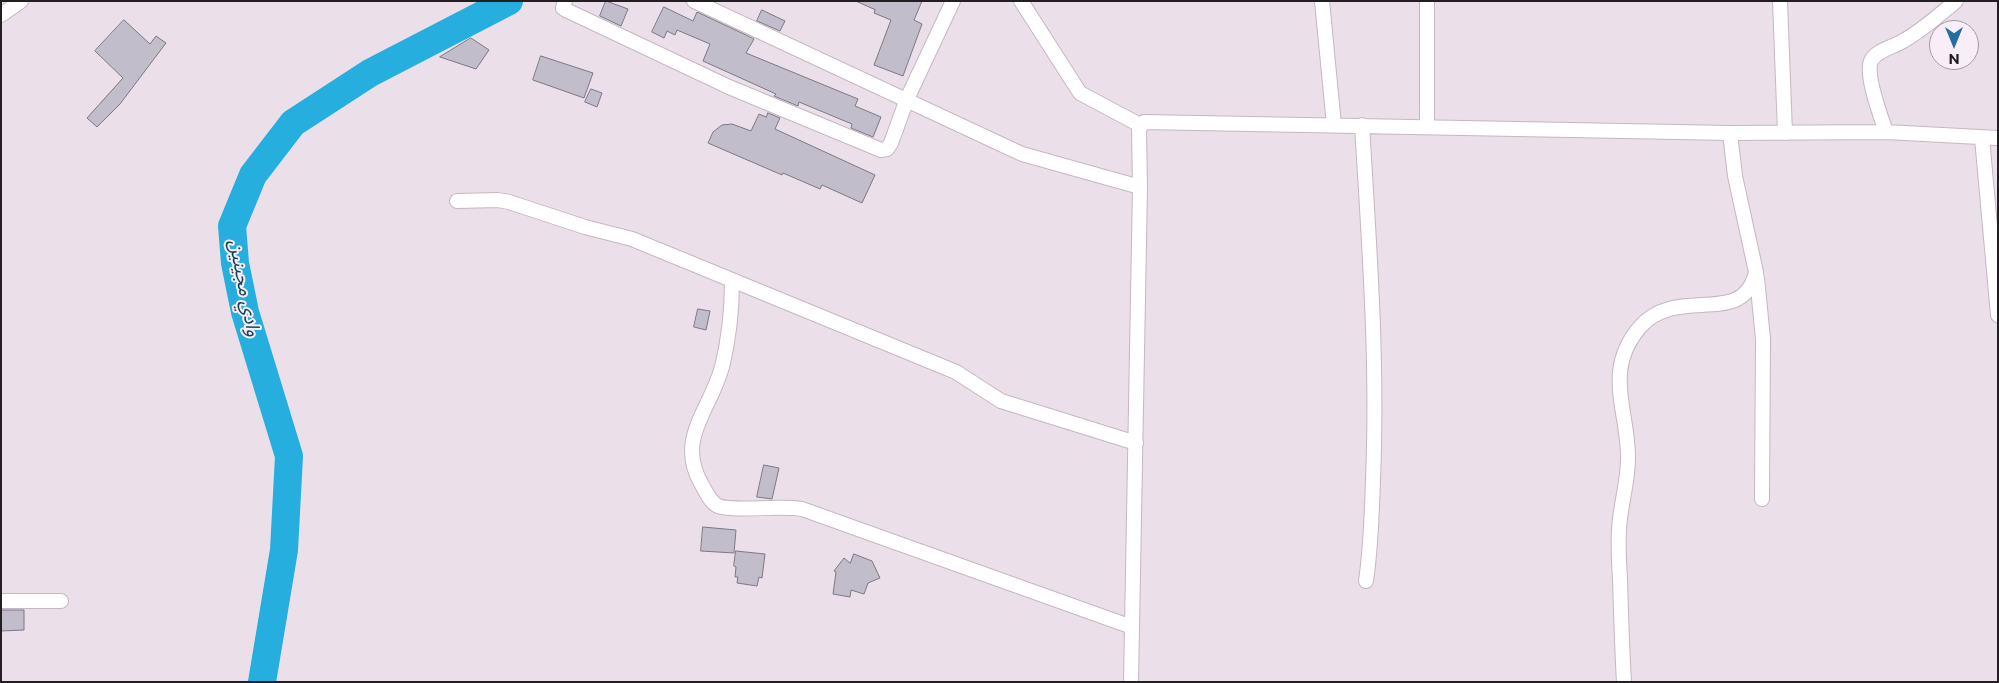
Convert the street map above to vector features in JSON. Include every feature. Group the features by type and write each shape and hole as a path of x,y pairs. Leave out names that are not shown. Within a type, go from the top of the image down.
{"street":[{"path":"1,15 21,1"},
{"path":"564,1 563,8 613,34 729,87 876,149 887,149 891,143 908,99 953,1"},
{"path":"694,1 908,99 1022,154 1055,165 1101,175 1140,187"},
{"path":"1021,1 1080,93 1140,125"},
{"path":"1322,1 1334,125"},
{"path":"1427,126 1428,1"},
{"path":"1780,1 1785,133"},
{"path":"1886,132 1869,72 1871,61 1877,54 1903,41 1932,21 1956,1"},
{"path":"1140,125 1148,121 1730,133 1886,132 1998,138"},
{"path":"1131,682 1140,125"},
{"path":"1362,125 1375,330 1376,414 1371,528 1366,581"},
{"path":"1730,133 1735,176 1756,272 1763,339 1762,499"},
{"path":"1982,138 1998,315"},
{"path":"457,201 498,200 509,202 585,227 632,239 956,372 1001,401 1136,443"},
{"path":"1624,682 1618,531 1628,462 1620,394 1624,356 1636,332 1647,320 1663,310 1684,306 1732,302 1740,299 1750,290 1756,272"},
{"path":"732,280 729,321 722,367 691,441 690,452 695,471 714,503 725,508 779,506 802,509 1132,627"},
{"path":"1,601 61,601"}],"building":[{"path":"606,1 628,9 621,26 600,16"},
{"path":"856,1 922,1 914,20 922,24 903,76 874,65 891,20 874,13 875,10"},
{"path":"664,7 693,21 697,12 746,35 754,39 746,53 858,99 855,106 881,117 873,137 851,128 852,124 799,102 798,106 774,96 776,94 703,61 710,44 677,30 675,35 667,31 664,38 652,32"},
{"path":"762,10 785,21 780,31 757,21"},
{"path":"124,20 150,44 156,36 166,43 120,104 97,127 87,118 123,78 95,51"},
{"path":"471,38 489,50 476,69 440,57"},
{"path":"541,56 593,73 584,98 533,80"},
{"path":"591,89 602,93 597,107 585,102"},
{"path":"768,113 780,118 775,129 875,175 862,203 822,185 820,189 783,173 782,175 708,143 713,132 722,125 732,124 751,131 759,114 766,117"},
{"path":"698,309 710,311 706,330 694,327"},
{"path":"764,465 779,468 772,499 757,497"},
{"path":"703,527 736,530 734,553 701,551"},
{"path":"736,551 765,554 762,578 759,577 757,586 737,583 738,577 735,577 736,567 734,566"},
{"path":"854,554 872,561 880,578 868,583 864,594 851,590 850,597 833,594 836,572 834,571 844,558 850,563"},
{"path":"1,610 24,610 24,630 1,631"}],"waterway":[{"name":"وادي مجينين","path":"262,682 284,550 289,456 245,312 235,263 232,226 253,175 293,123 370,73 509,1"}]}
